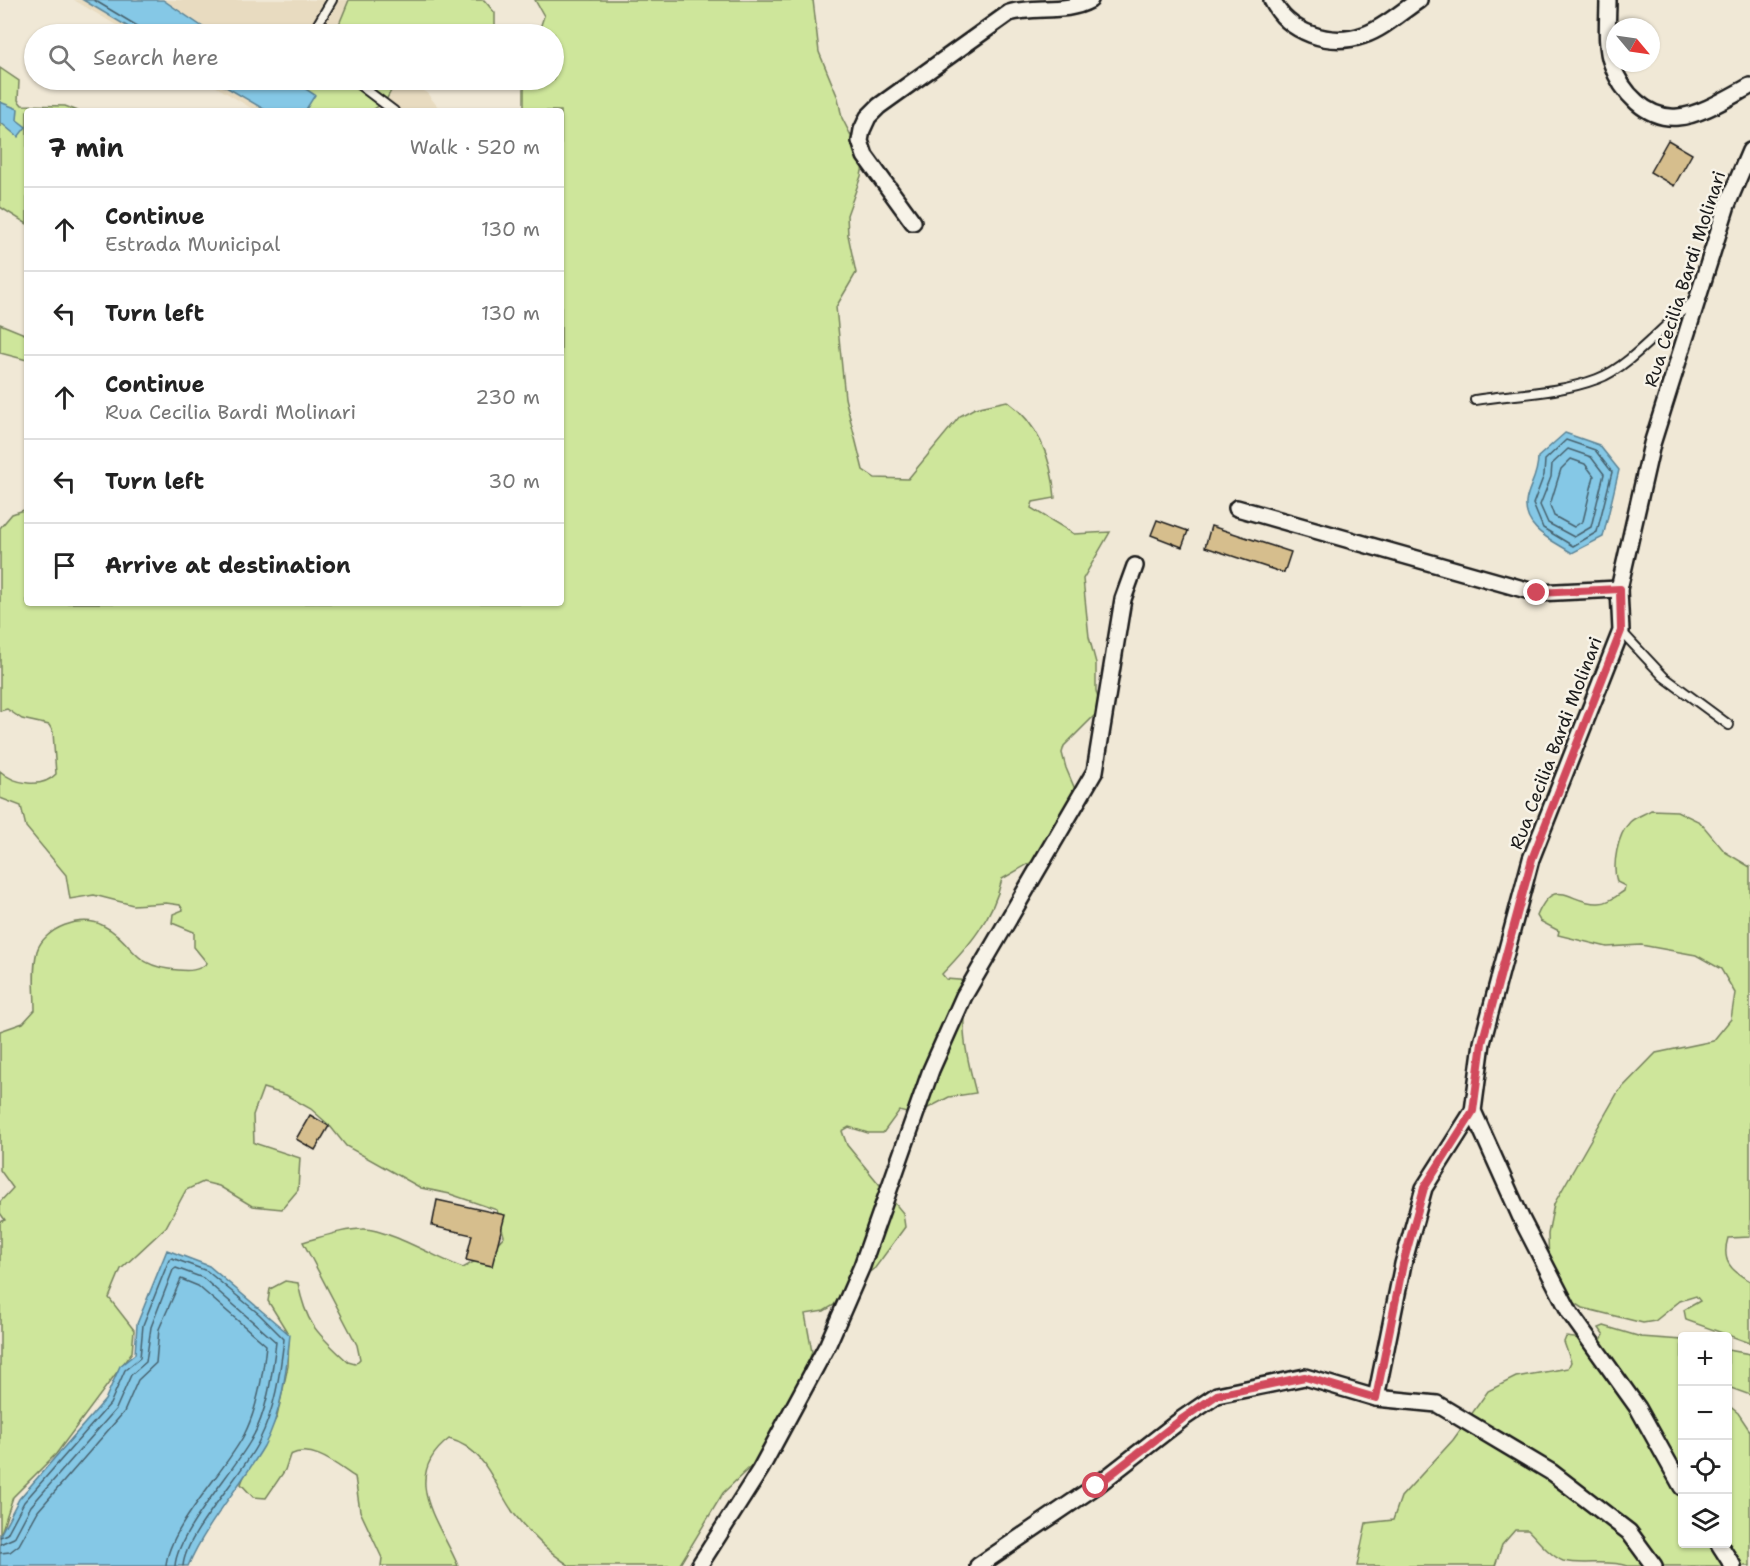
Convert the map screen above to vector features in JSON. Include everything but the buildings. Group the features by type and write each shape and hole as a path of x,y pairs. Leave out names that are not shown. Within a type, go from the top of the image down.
{"street":[{"path":"913,222 865,156 860,141 868,117 911,82 1009,13 1026,8 1069,9 1090,0"},
{"path":"1272,0 1292,25 1312,36 1334,39 1364,35 1419,0"},
{"path":"1608,0 1611,63 1621,84 1639,106 1659,116 1680,118 1722,101 1750,86"},
{"name":"Rua Cecilia Bardi Molinari","path":"1473,1111 1482,1043 1532,859 1621,631 1620,589 1652,444 1727,205 1750,151"},
{"path":"1237,508 1537,593 1620,589"},
{"path":"699,1566 760,1470 828,1344 862,1266 931,1070 964,996 1095,771 1123,599 1135,566"},
{"path":"1376,1398 1403,1264 1424,1188 1473,1111"},
{"path":"1473,1111 1522,1220 1570,1312 1638,1408 1678,1478"},
{"path":"978,1566 1096,1486 1182,1419 1217,1395 1305,1377 1376,1398 1437,1404 1551,1472 1629,1532 1654,1566"},
{"path":"1722,1548 1733,1566"}],"lane":[{"path":"318,24 332,0"},
{"path":"366,90 390,108"},
{"path":"1475,400 1599,379 1634,356 1669,321 1698,298"},
{"path":"1621,631 1664,677 1729,724"}],"shaded area":[{"path":"74,0 359,0 346,24 114,24"},
{"path":"221,90 421,90 427,93 439,108 251,108"}],"green space":[{"path":"349,0 484,0 495,13 495,24 339,24"},
{"path":"535,0 813,0 819,52 838,98 842,118 864,161 847,215 848,235 856,273 836,307 845,398 863,470 875,478 908,479 960,416 975,408 1007,401 1028,421 1042,444 1051,470 1055,498 1033,502 1031,508 1074,534 1110,532 1083,579 1089,637 1096,663 1096,691 1101,709 1064,746 1062,753 1077,794 1044,855 1002,879 993,906 979,931 942,974 946,979 971,981 964,1010 964,1024 966,1051 976,1093 949,1097 915,1115 899,1111 883,1133 868,1133 849,1127 842,1131 847,1145 903,1213 905,1227 875,1268 843,1291 834,1305 824,1311 805,1314 812,1352 770,1448 723,1493 679,1566 570,1566 533,1536 515,1515 481,1460 462,1444 449,1439 434,1454 426,1469 425,1485 434,1518 458,1566 381,1566 382,1558 360,1511 355,1477 324,1457 307,1452 290,1455 285,1470 266,1498 253,1497 241,1484 247,1468 277,1417 288,1366 289,1335 268,1301 270,1289 285,1281 298,1283 309,1319 321,1336 348,1362 355,1364 360,1359 357,1345 303,1242 348,1230 373,1230 385,1233 463,1268 488,1254 504,1236 497,1210 450,1194 421,1188 346,1146 330,1126 311,1109 286,1095 263,1088 253,1115 254,1143 300,1158 298,1190 282,1209 252,1206 219,1186 203,1182 186,1190 166,1227 121,1269 109,1298 134,1330 132,1352 56,1454 13,1497 0,1536 0,1222 5,1220 0,1213 0,1202 13,1188 0,1170 0,1031 23,1023 35,1010 34,973 37,951 47,936 74,922 94,922 102,925 113,932 141,959 162,968 190,970 201,968 207,963 194,947 194,932 172,923 173,914 183,910 180,905 166,903 133,905 94,895 70,899 66,875 26,827 21,806 0,798 0,771 20,782 28,783 43,782 56,774 53,732 49,725 22,719 7,709 0,711 0,528 12,514 24,510 24,606 564,606 564,108 524,108 524,90 564,90 564,24 541,24 544,16"},
{"path":"0,68 19,81 18,100 22,105 70,108 24,108 24,222 0,207"},
{"path":"274,90 391,90 385,102 376,108 275,108"},
{"path":"0,324 24,334 24,359 0,353"},
{"path":"1651,810 1677,811 1700,822 1725,852 1750,867 1750,1237 1728,1238 1726,1253 1733,1269 1750,1281 1750,1343 1732,1337 1732,1332 1719,1332 1686,1320 1684,1310 1700,1301 1696,1296 1680,1301 1655,1321 1643,1323 1583,1308 1567,1298 1549,1267 1548,1234 1554,1204 1618,1092 1656,1053 1713,1041 1731,1019 1735,993 1721,969 1696,955 1641,945 1607,947 1558,935 1559,931 1540,921 1537,916 1550,896 1564,894 1589,902 1603,903 1624,891 1625,886 1617,882 1615,859 1622,835 1630,822"},
{"path":"1604,1326 1641,1337 1678,1340 1678,1548 1732,1548 1732,1408 1750,1431 1750,1566 1628,1566 1563,1561 1553,1555 1528,1530 1515,1530 1502,1545 1495,1566 1357,1566 1366,1523 1393,1520 1401,1497 1453,1440 1488,1391 1516,1377 1568,1368 1571,1362 1564,1342 1566,1337 1600,1341 1604,1335 1599,1328"},
{"path":"1732,1351 1750,1354 1750,1395 1732,1388"}],"water":[{"path":"83,0 163,0 198,24 123,24"},
{"path":"231,90 307,90 315,95 307,108 262,108"},
{"path":"0,102 18,109 17,120 24,125 24,130 18,137 0,122"},
{"path":"1565,433 1599,445 1619,470 1603,537 1572,553 1535,528 1530,521 1526,503 1538,457"},
{"path":"167,1250 209,1266 290,1335 279,1406 264,1446 205,1534 188,1566 0,1566 0,1535 19,1499 105,1400 120,1366 135,1354 137,1324"}],"route":[{"path":"1096,1486 1182,1419 1217,1395 1305,1377 1376,1398 1403,1264 1424,1188 1473,1111 1482,1043 1532,859 1621,631 1620,589 1537,593"}]}
